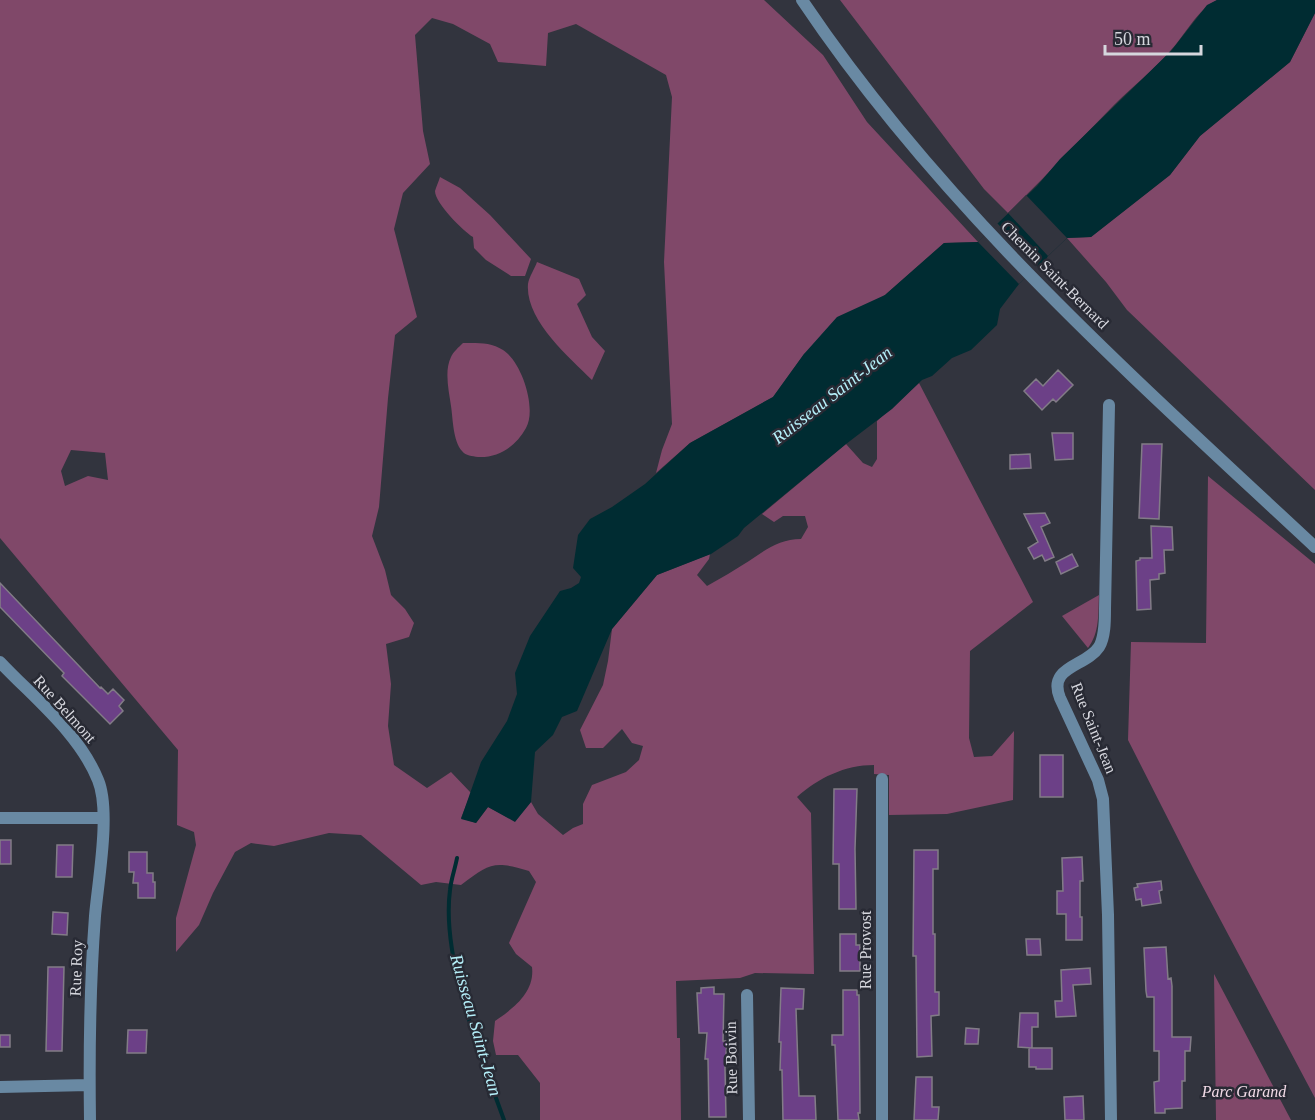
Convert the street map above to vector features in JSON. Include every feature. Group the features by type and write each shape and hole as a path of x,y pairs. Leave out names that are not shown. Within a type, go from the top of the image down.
{"street":[{"name":"Chemin Saint-Bernard","path":"801,0 883,109 988,232 1142,384 1315,547"},
{"name":"Rue Saint-Jean","path":"1109,405 1103,632 1098,648 1090,656 1060,675 1057,685 1060,698 1098,780 1104,799 1108,915 1110,1120"},
{"name":"Rue Belmont","path":"0,662 57,721 89,760 100,788 102,818"},
{"name":"Rue Provost","path":"882,779 882,1120"},
{"path":"0,818 102,818"},
{"name":"Rue Roy","path":"90,1120 89,1084 94,944 102,852 102,818"},
{"name":"Rue Boivin","path":"747,995 749,1120"},
{"path":"0,1087 89,1084"}],"green space":[{"path":"0,0 764,0 823,55 867,122 978,242 944,243 885,295 804,354 773,397 690,443 656,473 672,424 664,262 672,97 666,75 576,24 548,33 546,66 498,62 490,44 453,24 432,18 415,35 423,131 430,164 403,193 394,229 417,317 395,335 379,507 372,536 385,570 391,595 405,609 414,623 409,637 386,644 391,684 388,726 394,765 427,788 451,772 471,793 461,818 476,823 488,807 515,821 531,802 538,814 563,835 583,824 583,804 592,785 626,772 639,760 643,746 632,743 622,729 603,748 586,748 580,730 603,685 612,629 657,575 710,554 697,575 707,586 773,546 793,539 801,539 808,527 805,516 783,516 774,522 762,514 846,444 863,463 872,467 877,459 877,421 919,383 1033,602 970,651 969,738 974,757 992,756 1014,731 1013,800 947,814 889,815 889,775 874,774 874,765 842,770 814,784 797,797 811,813 814,974 755,973 740,978 676,981 677,1038 680,1038 681,1120 540,1120 540,1083 518,1055 496,1055 493,1041 495,1021 509,1011 527,992 532,976 532,967 516,954 509,943 536,882 529,871 499,865 485,868 461,885 436,882 421,885 361,835 329,833 274,846 251,843 235,852 199,925 176,952 176,918 196,845 194,832 177,825 178,750 0,538","holes":["71,450 105,453 108,480 88,476 65,486 61,471"]},
{"path":"840,0 1217,0 1203,10 1151,71 1114,105 1008,213 984,189"},
{"path":"1315,13 1315,490 1127,310 1067,238 1091,237 1170,175 1200,136 1290,62"},
{"path":"440,177 460,188 490,215 531,259 525,276 511,276 486,260 474,248 473,237 450,216 436,196 435,191"},
{"path":"537,262 579,279 586,295 577,304 592,337 605,351 592,380 550,337 534,311 529,298 528,284"},
{"path":"463,343 489,344 503,350 510,356 522,375 529,398 529,420 526,428 506,450 486,457 465,454 459,447 455,436 447,375 452,355"},
{"path":"1208,476 1315,564 1315,1098 1128,740 1131,642 1206,643"},
{"path":"1099,595 1095,636 1088,648 1062,616"},
{"name":"Parc Garand","path":"1214,974 1291,1120 1216,1120"}],"water":[{"path":"1217,0 1315,0 1315,13 1290,62 1200,136 1170,175 1091,237 1067,238 1048,256 1040,269 1037,266 1019,284 1000,309 997,325 971,350 952,358 932,376 922,380 892,409 744,528 738,536 711,554 657,575 612,629 577,711 562,717 553,735 535,752 531,802 515,822 488,807 476,823 461,819 481,762 507,721 517,694 515,673 530,636 560,591 579,583 581,577 573,568 578,535 590,519 645,484 690,443 773,397 804,354 837,317 885,295 944,243 978,242 1171,51 1207,5"}],"pier":[{"path":"1026,195 1067,238 1048,256 1008,213"},
{"path":"997,223 1038,266 1019,284 978,242"}],"building":[{"path":"1058,370 1073,385 1056,402 1053,399 1042,410 1024,391 1036,379 1043,386"},
{"path":"1052,433 1073,433 1073,459 1055,460"},
{"path":"1142,444 1162,444 1159,519 1139,518"},
{"path":"1030,454 1031,468 1010,469 1010,455"},
{"path":"1045,513 1050,523 1041,527 1054,557 1045,561 1042,555 1034,559 1028,548 1038,542 1024,514"},
{"path":"1151,526 1172,527 1173,550 1164,550 1165,573 1159,574 1159,579 1150,580 1151,609 1137,610 1136,561 1140,558 1152,558"},
{"path":"1072,554 1078,566 1061,574 1056,562"},
{"path":"0,583 100,688 108,694 113,689 124,700 119,706 123,711 110,724 62,676 64,673 0,607"},
{"path":"1040,755 1063,755 1063,797 1040,797"},
{"path":"834,789 857,789 856,909 839,909 839,864 833,864"},
{"path":"0,840 11,840 11,864 0,864"},
{"path":"57,845 73,845 72,877 56,877"},
{"path":"914,850 938,850 938,869 933,869 933,934 935,934 935,992 939,992 939,1015 931,1016 932,1056 917,1057 916,956 913,956"},
{"path":"129,852 147,852 147,873 153,873 155,898 138,898 138,883 133,883 134,872 129,872"},
{"path":"1082,857 1080,917 1082,917 1082,940 1066,940 1066,914 1057,914 1057,891 1063,891 1062,858"},
{"path":"1161,881 1162,890 1159,891 1161,903 1142,906 1141,899 1136,900 1134,888 1138,887 1137,884"},
{"path":"53,912 68,913 67,935 52,934"},
{"path":"840,934 856,934 856,945 860,945 860,971 840,971"},
{"path":"1026,939 1040,939 1041,955 1027,955"},
{"path":"1166,947 1168,979 1171,978 1172,986 1172,1037 1191,1037 1190,1051 1185,1051 1182,1108 1165,1109 1165,1113 1155,1113 1154,1082 1159,1081 1159,1051 1154,1051 1154,997 1147,997 1144,948"},
{"path":"48,967 64,967 62,1051 46,1051"},
{"path":"1090,968 1091,984 1073,985 1076,1016 1056,1017 1055,1001 1062,1001 1061,970"},
{"path":"714,987 714,994 724,994 723,1041 727,1041 726,1117 709,1117 708,1059 705,1059 707,1033 699,1033 697,993 701,993 701,988"},
{"path":"781,988 804,989 803,1009 796,1009 799,1096 815,1096 816,1120 783,1120 781,1042 779,1042"},
{"path":"843,990 857,990 857,995 859,995 859,1120 838,1120 835,1045 832,1045 832,1035 843,1035"},
{"path":"1020,1013 1038,1013 1038,1027 1032,1027 1032,1048 1018,1047"},
{"path":"966,1028 979,1029 978,1044 965,1044"},
{"path":"128,1030 147,1030 146,1053 127,1053"},
{"path":"0,1035 10,1035 10,1047 0,1047"},
{"path":"1029,1048 1052,1048 1052,1069 1029,1067"},
{"path":"916,1077 932,1077 932,1107 939,1107 938,1120 914,1120"},
{"path":"1083,1096 1084,1120 1065,1120 1064,1097"}],"waterway":[{"name":"Ruisseau Saint-Jean","path":"457,858 450,890 451,946 474,1037 504,1120"}]}
